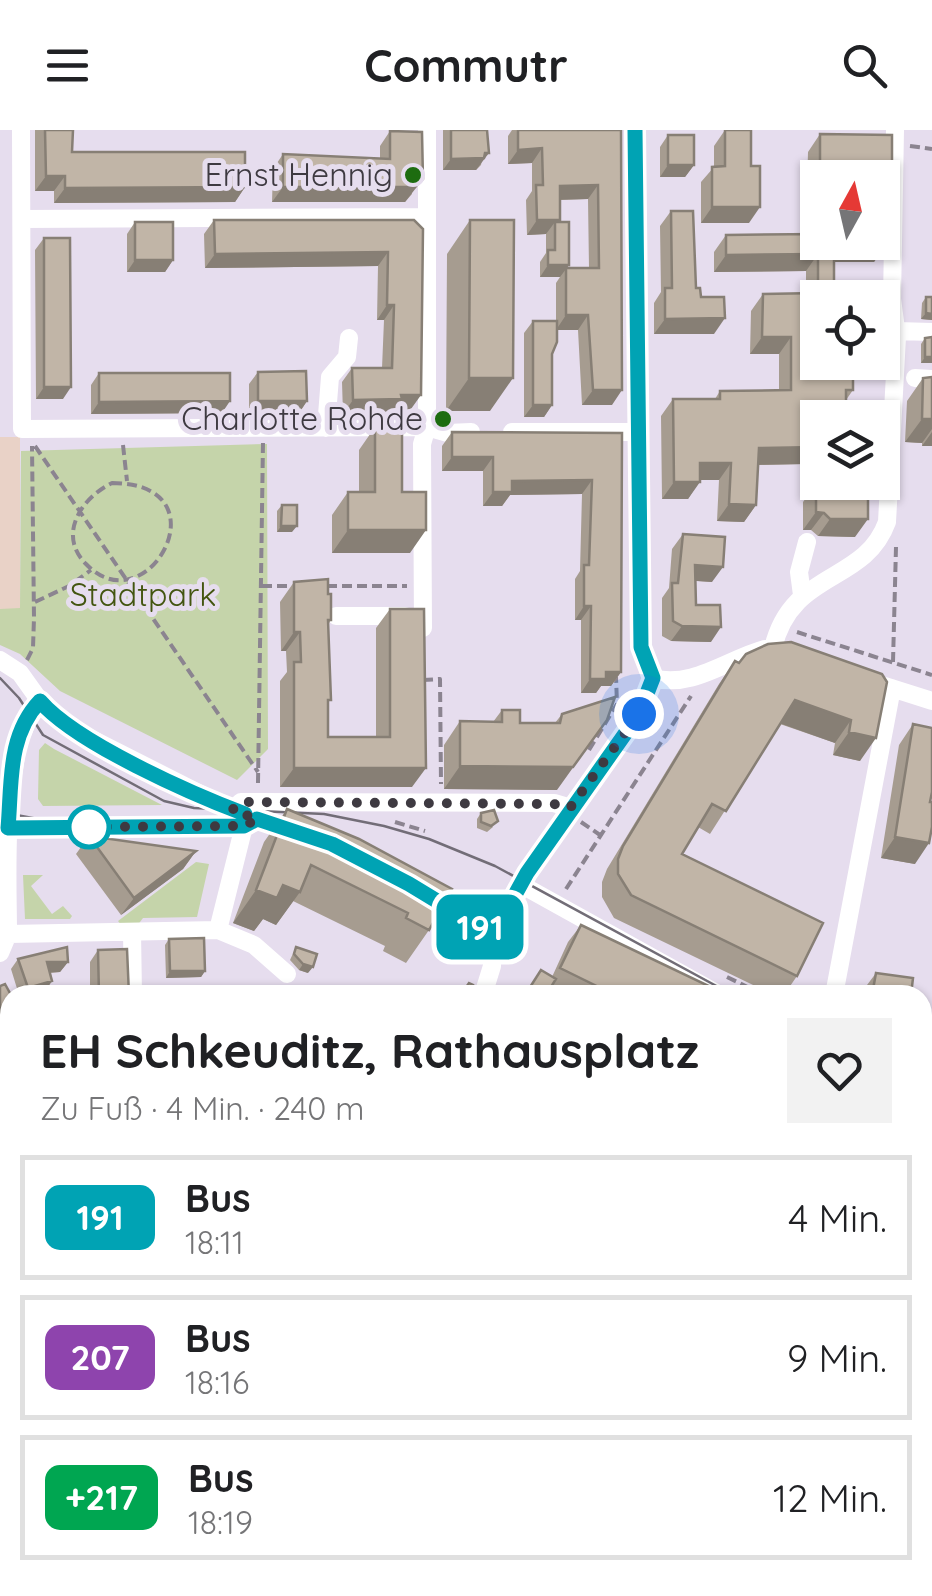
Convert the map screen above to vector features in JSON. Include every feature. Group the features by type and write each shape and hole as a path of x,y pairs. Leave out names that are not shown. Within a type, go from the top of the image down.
{"street":[{"path":"21,130 22,429 427,427 448,432 637,432"},
{"path":"423,647 428,130"},
{"path":"486,985 492,966 493,935 520,884 574,814 639,714 653,678 641,647 635,130"},
{"path":"892,280 895,130"},
{"path":"22,220 427,217"},
{"path":"900,332 932,332"},
{"path":"326,428 330,377 348,358 348,338"},
{"path":"653,678 684,681 763,649 775,640 790,607 802,595 870,552 881,539 887,522 894,380"},
{"path":"802,595 799,572 807,542"},
{"path":"336,616 423,616"},
{"path":"775,640 798,656"},
{"path":"0,660 20,673 40,701 66,726 232,810 316,838"},
{"path":"874,682 932,701"},
{"path":"836,985 892,688"},
{"path":"0,952 8,934 11,764 20,730 40,701"},
{"path":"8,828 253,816 380,804 554,804 574,814"},
{"path":"218,930 253,816"},
{"path":"409,884 493,935"},
{"path":"520,884 722,985"},
{"path":"8,934 218,930 254,945 286,974"},
{"path":"132,932 132,985"}],"path":[{"path":"253,816 258,772 264,428"},
{"path":"121,431 128,483"},
{"path":"20,673 32,648 32,442 258,772"},
{"path":"112,483 148,489 163,500 170,528 167,549 158,564 142,574 110,579 91,570 78,556 72,537 78,511 96,490 112,483"},
{"path":"887,522 896,527 893,662"},
{"path":"33,603 91,570"},
{"path":"262,586 298,586"},
{"path":"316,586 422,586"},
{"path":"775,640 803,632 932,675"},
{"path":"582,761 616,704 616,664"},
{"path":"423,680 440,679 441,804"},
{"path":"565,890 696,688"},
{"path":"574,814 600,835"}],"shaded area":[{"path":"0,437 20,437 20,609 0,609"}],"green space":[{"name":"Stadtpark","path":"267,444 268,749 237,780 60,691 20,654 0,645 0,609 20,608 21,451"},
{"path":"45,743 162,805 43,806 38,799 39,750"},
{"path":"196,862 209,864 197,917 143,918 137,926 122,926 118,921"},
{"path":"23,875 43,875 31,886 52,914 63,906 72,916 70,919 25,919"}],"building":[{"path":"45,130 73,130 72,152 245,152 245,187 65,188 65,176 46,176"},
{"path":"451,130 487,130 489,153 484,158 451,159"},
{"path":"518,130 621,130 622,390 593,390 588,315 566,315 566,268 599,268 598,185 560,186 560,220 537,220 536,185 543,185 542,148 518,150"},
{"path":"725,130 751,130 751,166 760,166 760,207 712,207 712,167 725,166"},
{"path":"390,131 422,132 423,179 415,187 283,187 283,154 390,159"},
{"path":"820,134 892,135 892,160 820,160"},
{"path":"668,135 694,135 694,165 668,165"},
{"path":"671,211 693,211 696,288 700,288 701,297 724,297 725,318 665,319 665,288 672,288"},
{"path":"214,220 414,220 423,229 421,395 353,400 352,368 392,368 394,305 387,305 388,252 215,254"},
{"path":"470,220 514,220 513,378 469,378"},
{"path":"135,222 173,222 173,260 135,260"},
{"path":"555,222 569,222 569,265 548,265 548,250 555,250"},
{"path":"800,234 800,254 726,255 726,235"},
{"path":"44,238 70,238 71,387 44,387"},
{"path":"818,260 834,260 834,280 818,280"},
{"path":"800,293 800,380 853,380 853,390 846,390 846,400 800,400 800,447 759,448 756,505 729,504 731,463 700,463 700,482 674,482 673,399 720,399 720,391 791,390 791,337 762,337 763,294"},
{"path":"926,297 932,297 932,314 926,313"},
{"path":"533,321 557,321 557,342 552,354 552,405 533,405"},
{"path":"932,337 932,357 925,357 925,338"},
{"path":"306,371 307,401 258,401 258,372"},
{"path":"99,373 230,373 230,401 99,402"},
{"path":"932,377 932,419 922,419 923,378"},
{"path":"375,427 402,427 402,492 426,492 426,530 348,530 348,492 375,492"},
{"path":"452,432 622,433 621,672 606,672 606,679 590,679 591,606 584,606 584,565 589,565 592,480 512,481 512,492 493,492 493,457 452,457"},
{"path":"816,500 868,500 868,519 830,519 816,512"},
{"path":"282,505 297,505 297,526 281,526"},
{"path":"683,534 725,537 723,567 695,565 696,605 720,605 721,627 682,626 673,621 672,583 678,583"},
{"path":"328,579 328,737 390,737 390,609 424,609 426,768 294,768 294,662 301,662 300,632 294,632 294,582"},
{"path":"791,642 882,674 887,682 876,738 849,732 851,720 795,700 726,811 712,804 682,854 823,923 797,976 631,895 618,874 623,846 735,661 739,663 746,654 768,644"},
{"path":"615,697 607,720 573,767 460,766 460,721 502,722 502,710 520,710 520,723 560,723 562,714"},
{"path":"913,724 932,728 929,843 895,837"},
{"path":"287,809 359,839 452,889 429,930 406,918 408,913 311,865 300,892 283,885 277,898 256,890"},
{"path":"494,810 498,821 491,826 481,822 481,813"},
{"path":"89,836 196,851 134,898"},
{"path":"581,925 707,985 595,985 560,968"},
{"path":"204,938 205,971 170,971 169,939"},
{"path":"67,947 68,962 47,962 52,981 38,985 27,985 18,959"},
{"path":"296,947 317,954 313,967 303,964 294,954"},
{"path":"127,949 129,985 99,985 98,950"},
{"path":"541,970 556,979 552,985 531,985"},
{"path":"876,973 913,978 912,985 874,985"}],"tram line":[{"path":"0,678 19,698 43,735 164,801 194,808 324,814 429,839 495,866 715,985"},
{"path":"0,812 38,819 199,819"}],"bus line":[{"name":"191","path":"245,814 142,767 66,726 40,701 20,730 11,764 8,828 244,826 257,819 332,844 409,884 493,935 567,812 639,714 653,678 641,647 635,130"}],"place":[{"name":"Ernst Hennig","path":"413,175"},
{"name":"Charlotte Rohde","path":"443,419"}],"route":[{"path":"89,827 244,826 257,819 232,810 242,802 554,804 570,808 639,714"}]}
